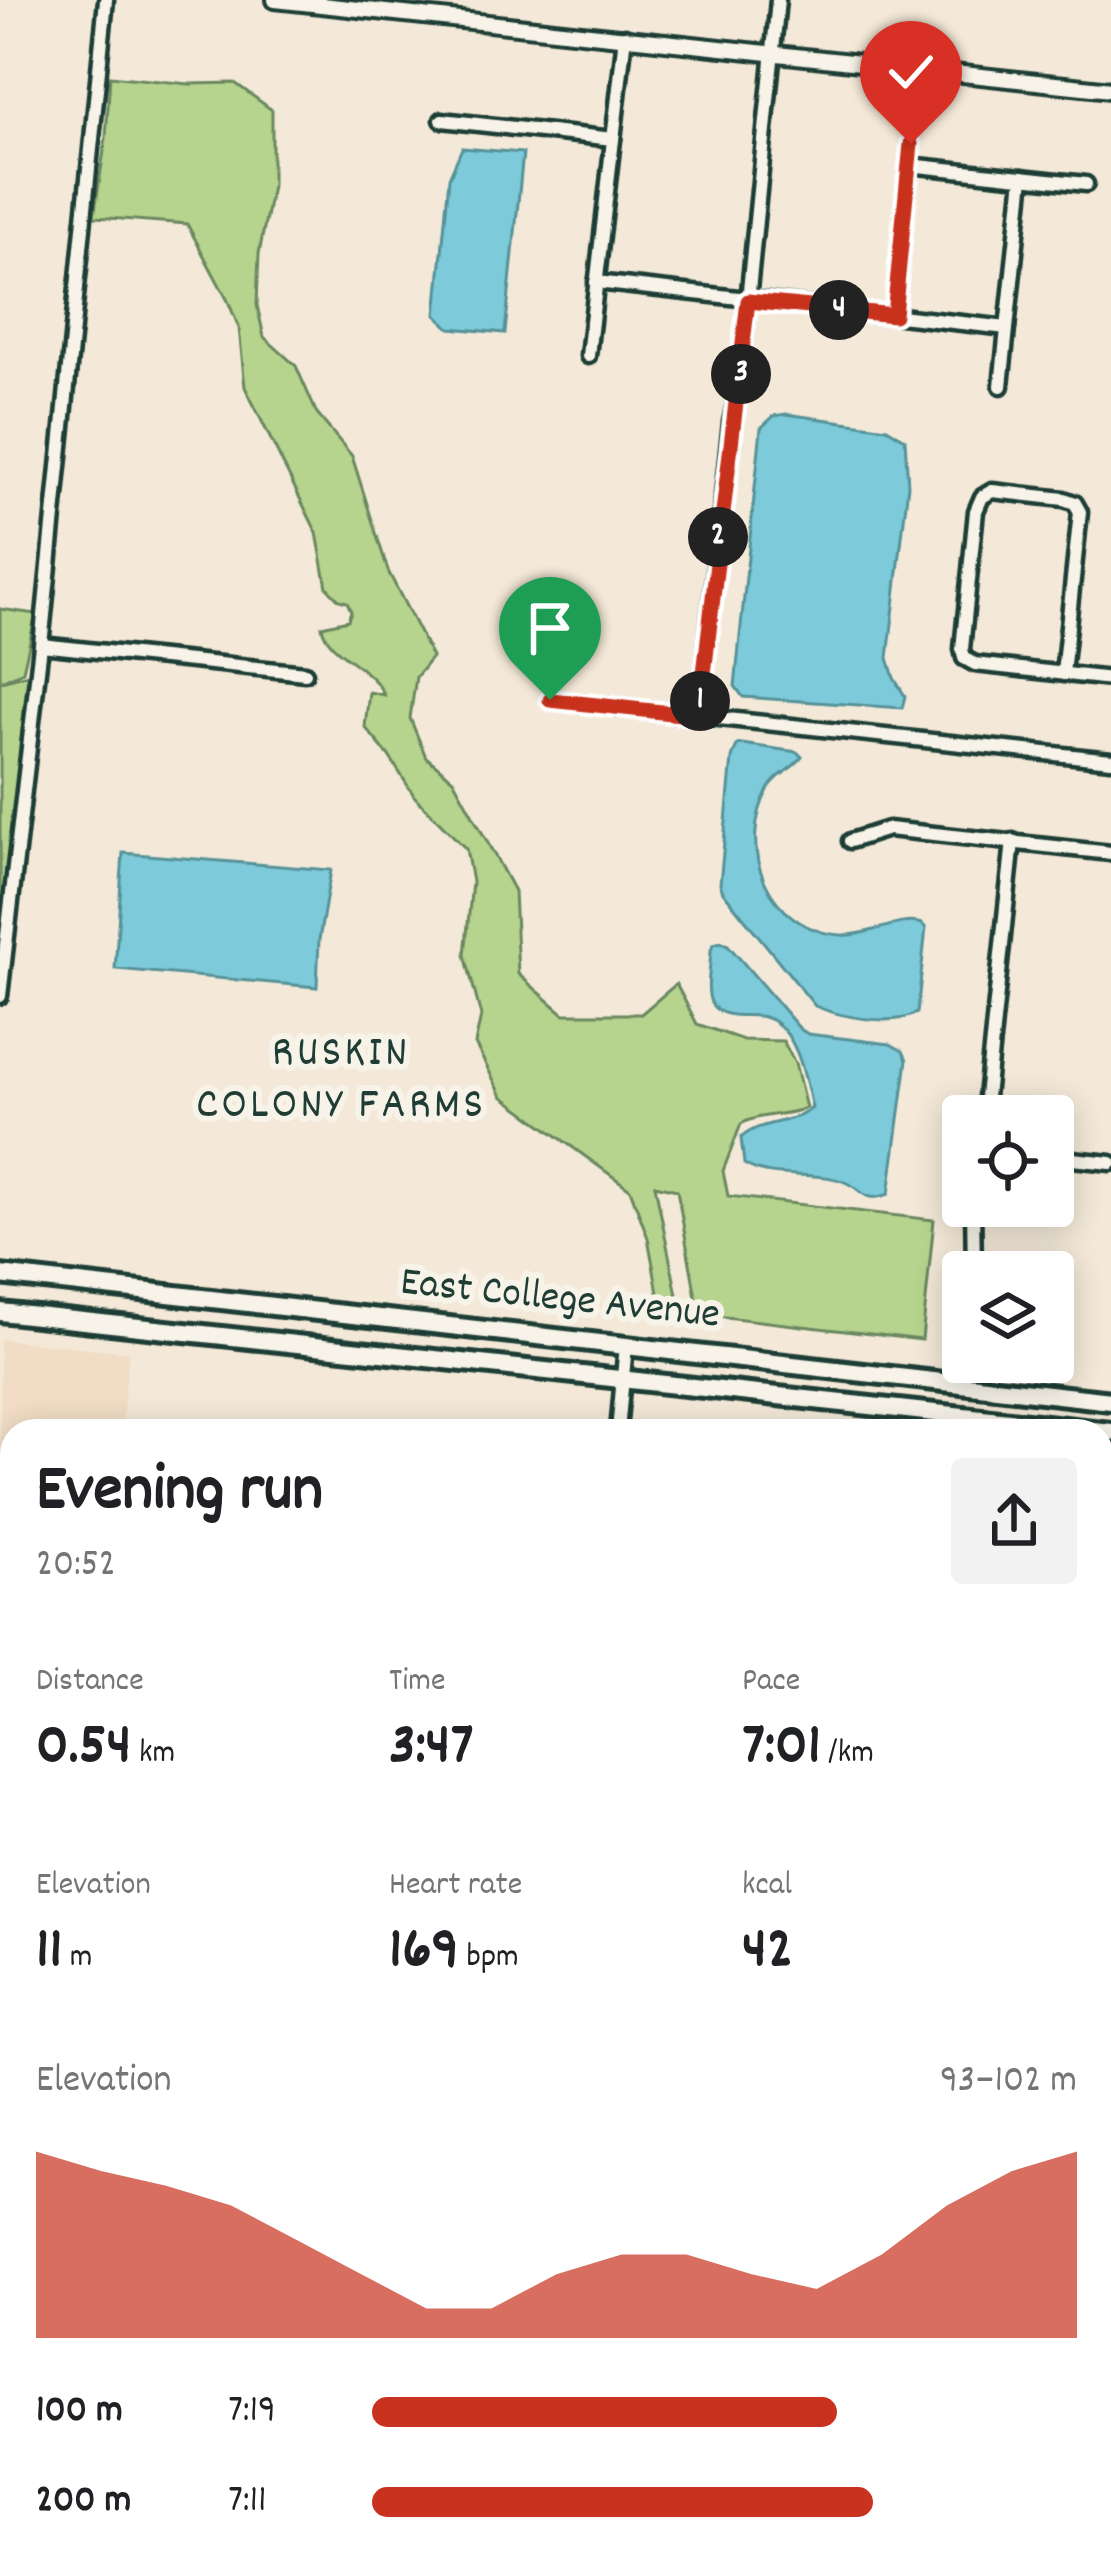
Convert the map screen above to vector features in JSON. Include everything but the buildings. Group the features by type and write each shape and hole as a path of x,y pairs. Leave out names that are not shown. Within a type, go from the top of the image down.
{"main road":[{"name":"East College Avenue","path":"0,1275 1111,1401"},
{"name":"East College Avenue","path":"0,1312 987,1419"}],"street":[{"path":"0,996 106,0"},
{"path":"275,0 1111,90"},
{"path":"699,716 778,0"},
{"path":"588,356 625,36"},
{"path":"442,120 613,140"},
{"path":"894,315 911,144"},
{"path":"909,165 1086,184"},
{"path":"1001,386 1023,177"},
{"path":"596,282 1007,328"},
{"path":"1063,674 1080,512 1075,503 1064,499 992,491 982,497 976,511 964,658 975,664 1063,674 1111,679"},
{"path":"41,644 305,673"},
{"path":"550,700 1111,760"},
{"path":"850,841 888,829 1111,854"},
{"path":"985,1095 1013,842"},
{"path":"1074,1159 1111,1163"},
{"path":"619,1419 626,1345"}],"shaded area":[{"path":"0,1339 129,1352 122,1419 0,1419"}],"green space":[{"path":"110,76 235,83 272,110 272,186 259,254 257,305 264,337 296,366 317,414 352,456 388,571 432,657 416,677 410,718 426,757 453,779 514,891 518,974 564,1014 641,1014 676,984 697,1024 743,1040 783,1041 795,1063 806,1108 741,1124 723,1171 728,1196 934,1220 922,1340 699,1314 677,1190 655,1185 677,1295 660,1303 648,1238 630,1189 502,1096 475,1044 481,1016 465,955 472,882 466,849 415,797 365,727 369,692 384,695 378,685 325,636 322,626 348,620 351,611 327,587 317,533 245,387 239,328 228,301 187,224 94,217"},
{"path":"0,609 36,614 23,671 1,681 28,674 0,943"}],"water":[{"path":"462,148 523,153 505,333 450,328 436,315 449,178"},
{"path":"774,416 887,428 905,439 908,485 888,658 905,696 902,708 743,697 735,686 761,428"},
{"path":"742,744 797,752 802,757 772,783 759,811 758,860 777,902 816,930 841,935 922,924 926,928 917,1013 866,1019 815,1006 723,892 732,758"},
{"path":"123,853 331,870 317,987 115,969"},
{"path":"721,942 808,1034 890,1044 903,1051 907,1060 889,1194 869,1197 835,1179 768,1173 744,1164 741,1138 812,1108 786,1032 761,1016 718,1011 710,1001 711,950"}],"district":[{"name":"RUSKIN COLONY FARMS","path":"341,1081"}],"route":[{"path":"550,700 699,716 748,301 894,315 911,144"}]}
